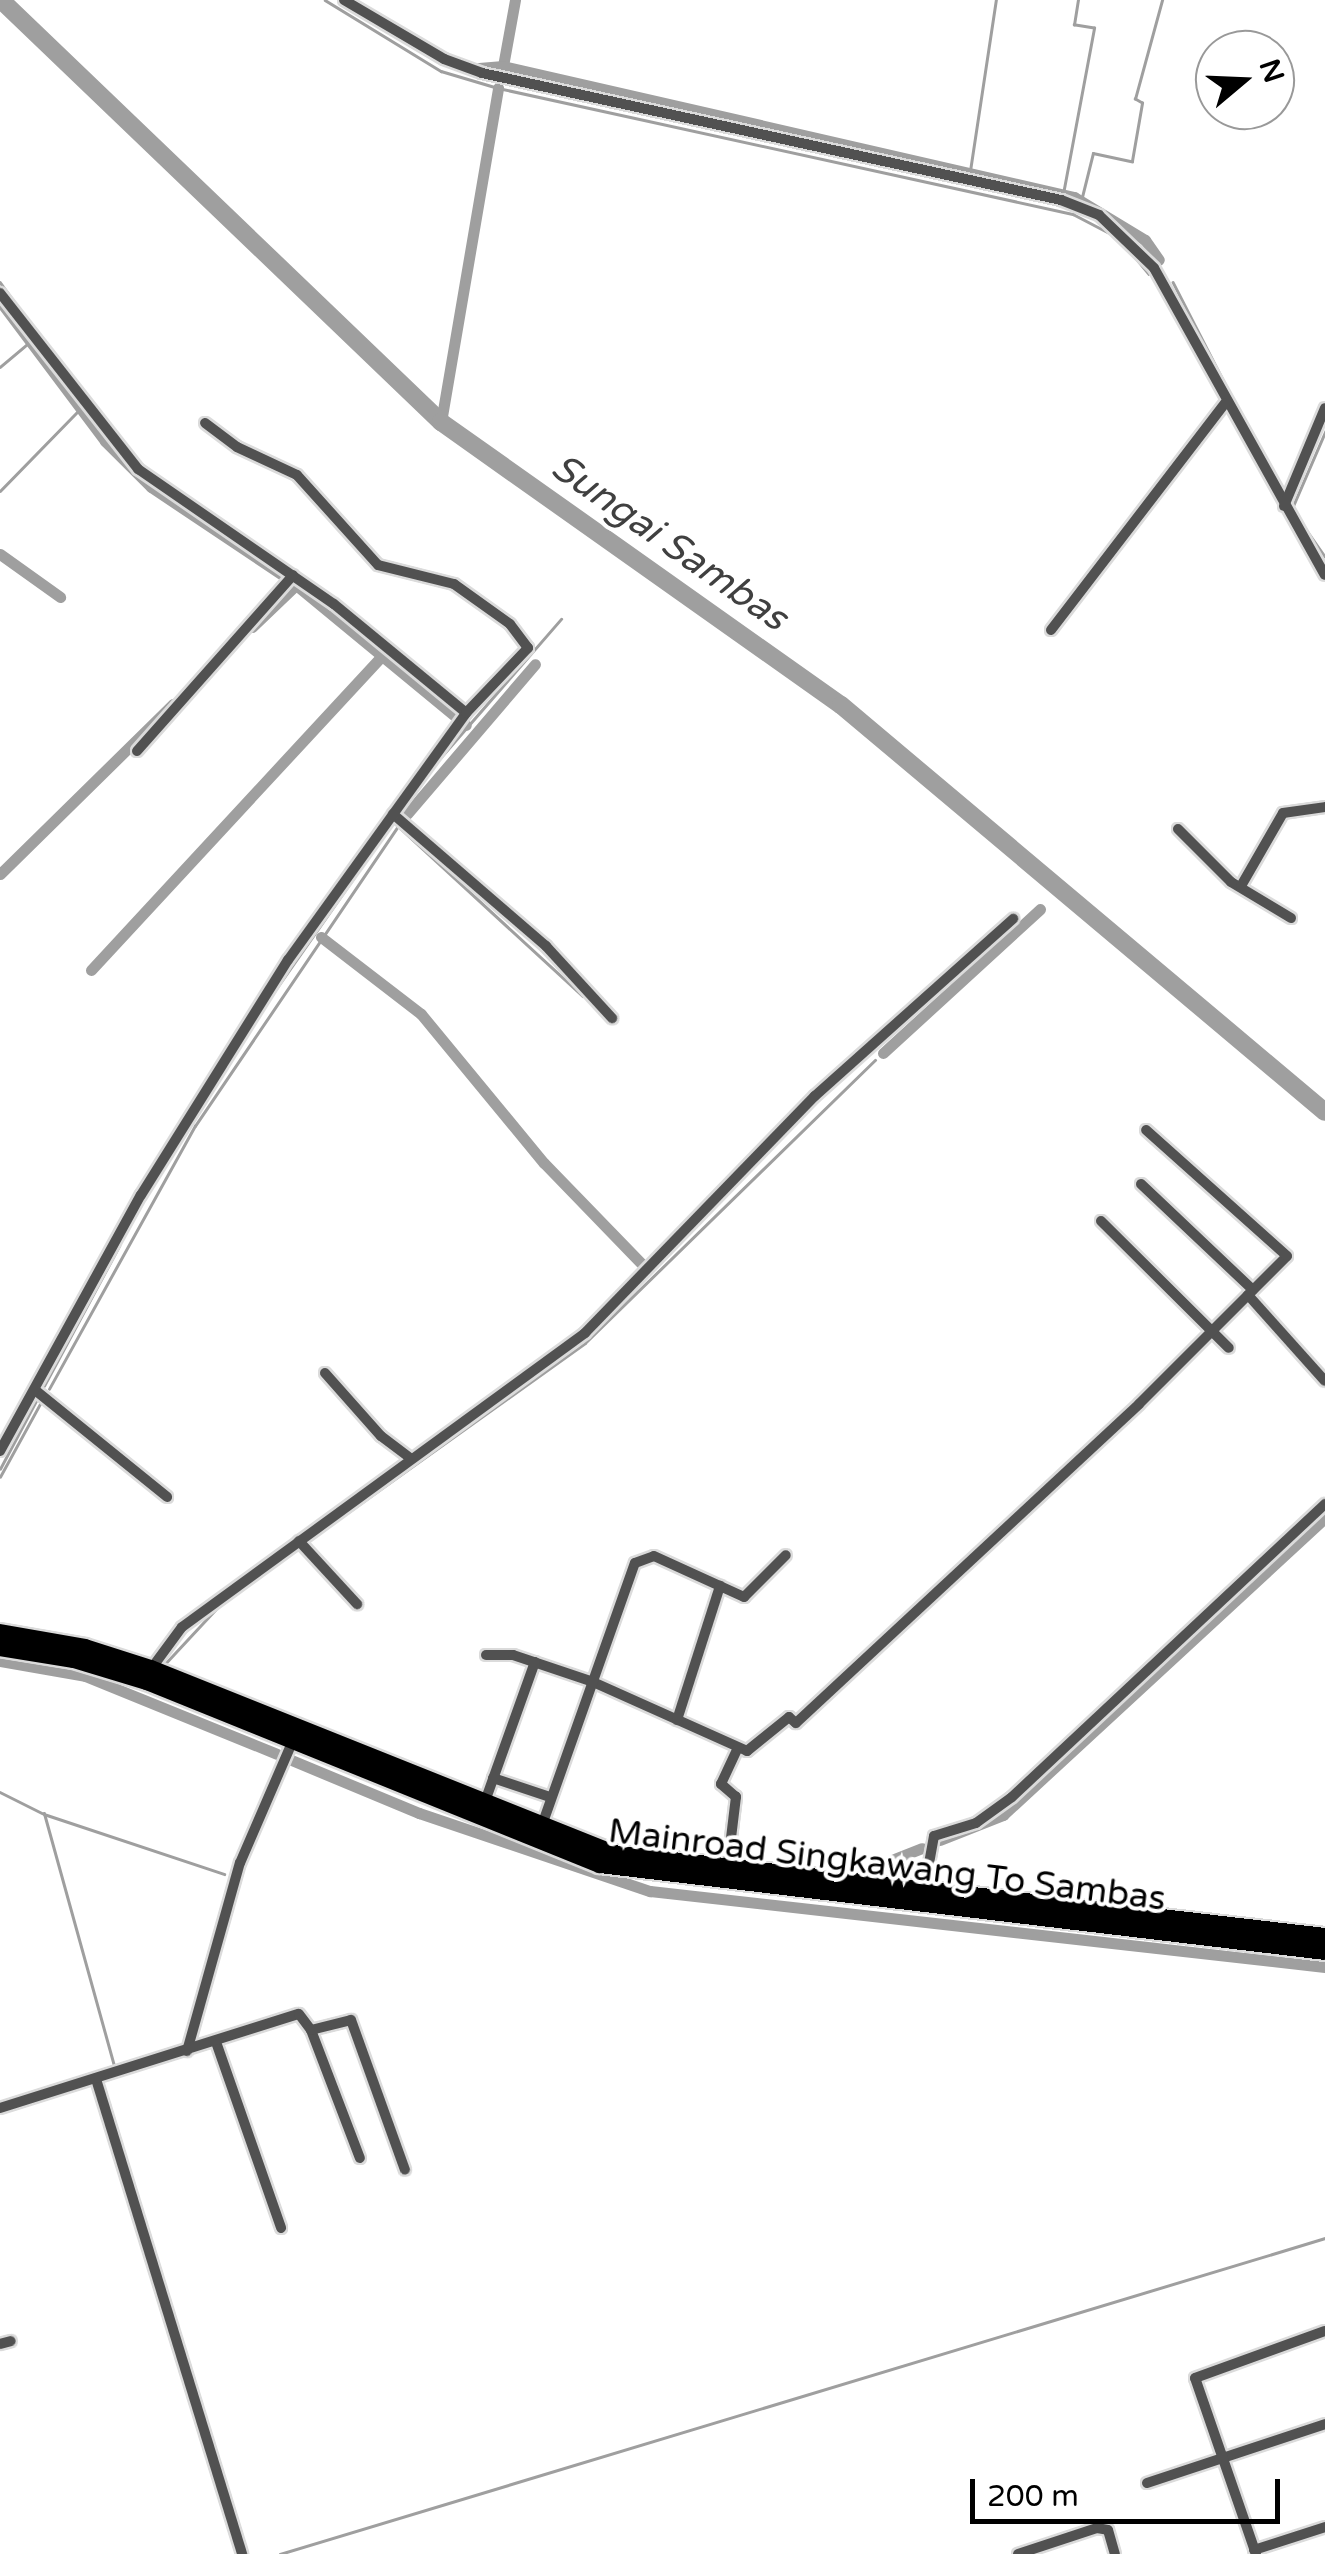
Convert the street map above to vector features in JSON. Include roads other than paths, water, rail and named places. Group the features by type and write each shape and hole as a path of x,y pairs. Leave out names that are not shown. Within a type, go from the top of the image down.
{"highway":[{"name":"Mainroad Singkawang To Sambas","path":"0,1633 85,1648 151,1669 348,1760 600,1864 872,1892 924,1892 1325,1936"},
{"name":"Mainroad Singkawang To Sambas","path":"0,1648 107,1667 291,1744 348,1760 613,1854 1325,1952"}],"street":[{"path":"344,0 429,52 482,73 1083,207 1115,225 1146,257 1325,575"},
{"path":"0,293 138,469 293,575 466,713"},
{"path":"1051,630 1225,403"},
{"path":"1284,506 1325,408"},
{"path":"0,1451 222,1061 466,713 527,651 524,640 444,579 400,575 378,564 297,475 237,447 204,423"},
{"path":"137,751 293,575"},
{"path":"1241,886 1283,813 1325,807"},
{"path":"394,814 546,946 612,1018"},
{"path":"1178,829 1241,886 1291,918"},
{"path":"151,1669 182,1627 585,1333 815,1096 1013,919"},
{"path":"486,1655 536,1662 592,1682 738,1748 758,1748 788,1717 796,1723 1287,1256 1146,1130"},
{"path":"1141,1184 1251,1292 1325,1381"},
{"path":"1101,1221 1229,1348"},
{"path":"326,1373 381,1436 411,1459"},
{"path":"35,1390 167,1497"},
{"path":"924,1892 934,1836 976,1823 1012,1797 1325,1504"},
{"path":"299,1541 357,1604"},
{"path":"540,1829 640,1559 654,1556 747,1597 786,1555"},
{"path":"677,1720 720,1586"},
{"path":"483,1807 536,1662"},
{"path":"187,2051 240,1863 291,1744"},
{"path":"727,1871 736,1798 721,1784 738,1748"},
{"path":"493,1778 550,1796"},
{"path":"0,2108 299,2014 312,2030 360,2158"},
{"path":"312,2030 356,2025 405,2170"},
{"path":"216,2042 282,2228"},
{"path":"96,2079 242,2554"},
{"path":"1325,2331 1198,2374 1195,2386 1224,2457 1255,2552 1325,2527"},
{"path":"1147,2483 1325,2424"},
{"path":"1018,2554 1098,2528 1108,2530 1115,2554"}],"waterway":[{"name":"Sungai Sambas","path":"1,0 441,422 841,705 1325,1112"},
{"path":"325,0 441,71 498,88 1073,214 1115,236"},
{"path":"503,66 515,0"},
{"path":"970,171 996,0"},
{"path":"1063,194 1094,28 1074,25 1078,0"},
{"path":"1081,201 1093,153 1132,161 1142,103 1135,99 1162,0"},
{"path":"479,68 503,66 1074,197 1145,240 1159,260"},
{"path":"441,422 498,88"},
{"path":"1134,256 1149,274"},
{"path":"0,282 29,322"},
{"path":"1173,282 1239,411"},
{"path":"0,301 105,441 151,487 287,578"},
{"path":"0,367 29,343"},
{"path":"0,491 80,409"},
{"path":"1293,506 1325,432"},
{"path":"1303,525 1325,556"},
{"path":"0,554 60,597"},
{"path":"252,627 296,585 466,725"},
{"path":"435,764 561,619"},
{"path":"91,970 382,656"},
{"path":"407,814 535,664"},
{"path":"0,874 173,704"},
{"path":"398,826 583,996"},
{"path":"49,1389 195,1126 397,828"},
{"path":"271,996 355,876"},
{"path":"883,1053 1040,909"},
{"path":"321,937 421,1014 544,1163 641,1263"},
{"path":"347,1513 585,1343 875,1060"},
{"path":"44,1386 119,1246"},
{"path":"0,1469 36,1401"},
{"path":"0,1477 40,1404"},
{"path":"940,1840 1003,1815 1325,1518"},
{"path":"162,1667 218,1607"},
{"path":"0,1661 85,1676 277,1754"},
{"path":"289,1759 419,1813 650,1891 1325,1967"},
{"path":"0,1792 42,1813"},
{"path":"114,2066 44,1814 224,1874"},
{"path":"606,1843 707,1856"},
{"path":"851,1876 922,1848"},
{"path":"280,2554 1325,2238"}]}
